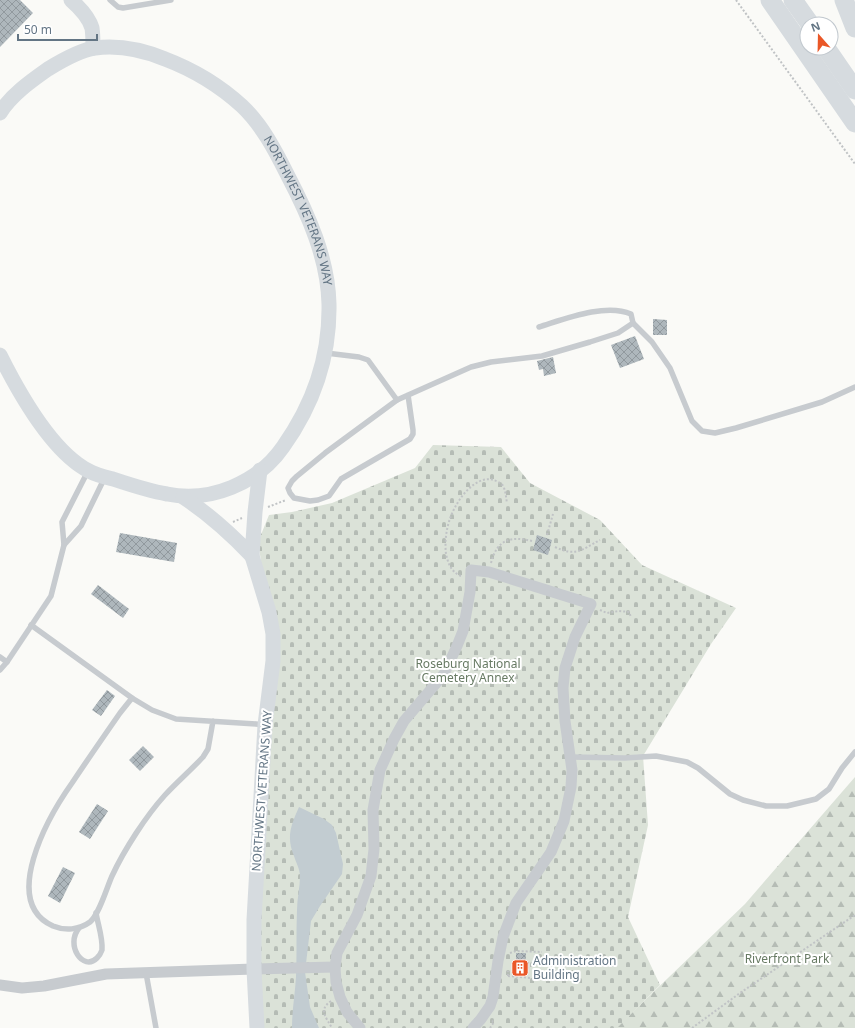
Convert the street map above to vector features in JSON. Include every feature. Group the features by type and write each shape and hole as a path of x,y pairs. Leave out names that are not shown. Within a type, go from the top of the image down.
{"highway":[{"path":"770,0 855,123"},
{"path":"793,0 804,16"},
{"path":"844,0 855,28"},
{"path":"832,56 855,90"}],"street":[{"path":"73,1 92,28 93,48"},
{"name":"NORTHWEST VETERANS WAY","path":"0,113 17,93 36,77 57,64 93,48 109,47 148,52 183,66 206,78 244,108 262,130 277,153 295,188 314,230 327,279 329,329 326,353 319,379 309,404 292,435 276,457 239,484 220,492 183,498"},
{"name":"NORTHWEST VETERANS WAY","path":"0,355 23,398 54,440 70,457 88,471 136,487 183,498 203,510 252,556"},
{"name":"NORTHWEST VETERANS WAY","path":"257,1028 254,968 254,920 265,725 273,661 273,634 269,612 252,556 260,470"},
{"path":"360,1028 347,1012 340,997 336,982 335,967 337,953 357,915 371,876 374,849 373,810 380,770 404,721 444,674 457,646 463,631 470,592 471,570 489,572 590,604 575,637 565,668 563,688 564,709 572,770 571,787 560,833 551,852 516,902 503,937 494,997 482,1019 473,1028"},
{"path":"0,985 22,988 44,986 106,974 254,968 335,967"}],"lane":[{"path":"110,0 118,7 123,8 171,0"},
{"path":"539,327 605,310 622,311 630,314 633,323 652,342 670,368 692,421 702,431 715,434 822,402 855,387"},
{"path":"408,395 413,430 413,434 410,439 341,479 329,496 310,501 293,497 288,488 297,476 396,400 471,367 491,362 542,356 618,333 633,323"},
{"path":"326,353 359,357 368,360 396,400"},
{"path":"0,670 7,662 51,596 64,545 62,522 88,471"},
{"path":"64,545 81,526 105,477"},
{"path":"31,625 132,698 152,710 176,719 265,725"},
{"path":"0,657 7,662"},
{"path":"28,858 33,844 47,819 132,698"},
{"path":"96,913 102,940 102,952 96,959 88,962 81,959 76,954 73,938 74,933 92,920 112,875 147,818 164,796 203,757 208,749 213,721"},
{"path":"570,757 625,758 656,756 687,762 698,768 730,794 743,800 766,806 787,806 816,799 829,789 842,768 855,752"},
{"path":"25,902 35,918 45,924 58,928 79,928"},
{"path":"146,973 156,1028"}],"path":[{"path":"736,0 855,164"},
{"path":"471,577 459,575 453,572 448,560 446,535 449,520 454,509 468,490 476,483 486,479 496,480 501,483 504,488 507,503"},
{"path":"547,535 553,514"},
{"path":"489,572 495,553 503,542 513,538 532,541"},
{"path":"555,547 564,551 575,552 600,540"},
{"path":"590,604 607,613 619,611 629,612 631,617"},
{"path":"692,1028 740,993 855,915"},
{"path":"508,958 511,952 516,951 542,952"},
{"path":"508,969 508,976"},
{"path":"497,975 543,979"},
{"path":"332,1028 324,1014 325,1006 330,1001 340,997"}],"green space":[{"name":"Roseburg National Cemetery Annex","path":"433,445 501,447 530,483 600,520 642,565 736,608 711,644 643,756 648,825 628,917 660,985 617,1028 258,1028 269,612 258,542 269,515 292,512 332,503 415,468"},
{"name":"Riverfront Park","path":"855,777 855,1028 616,1028 745,904"}],"shaded area":[{"path":"299,807 324,819 332,825 336,833 343,864 342,874 311,921 305,972 310,1007 319,1028 292,1028 296,977 297,906 300,876 299,868 290,843 290,831"}],"building":[{"path":"0,0 20,0 33,13 0,47"},
{"path":"653,319 667,320 667,335 653,335"},
{"path":"635,336 644,359 620,368 611,345"},
{"path":"553,357 556,373 544,376 543,369 539,370 537,361"},
{"path":"120,533 177,543 174,562 116,552"},
{"path":"537,535 552,540 548,555 533,550"},
{"path":"98,585 129,609 123,618 91,594"},
{"path":"107,690 115,696 101,716 92,710"},
{"path":"143,746 154,757 140,771 129,760"},
{"path":"97,804 108,811 90,839 79,832"},
{"path":"63,867 75,873 60,903 48,896"},
{"name":"Administration Building","path":"516,953 526,953 525,962 529,962 528,974 512,973 512,962 516,963"}],"place":[{"name":"Administration Building","path":"520,968"}]}
